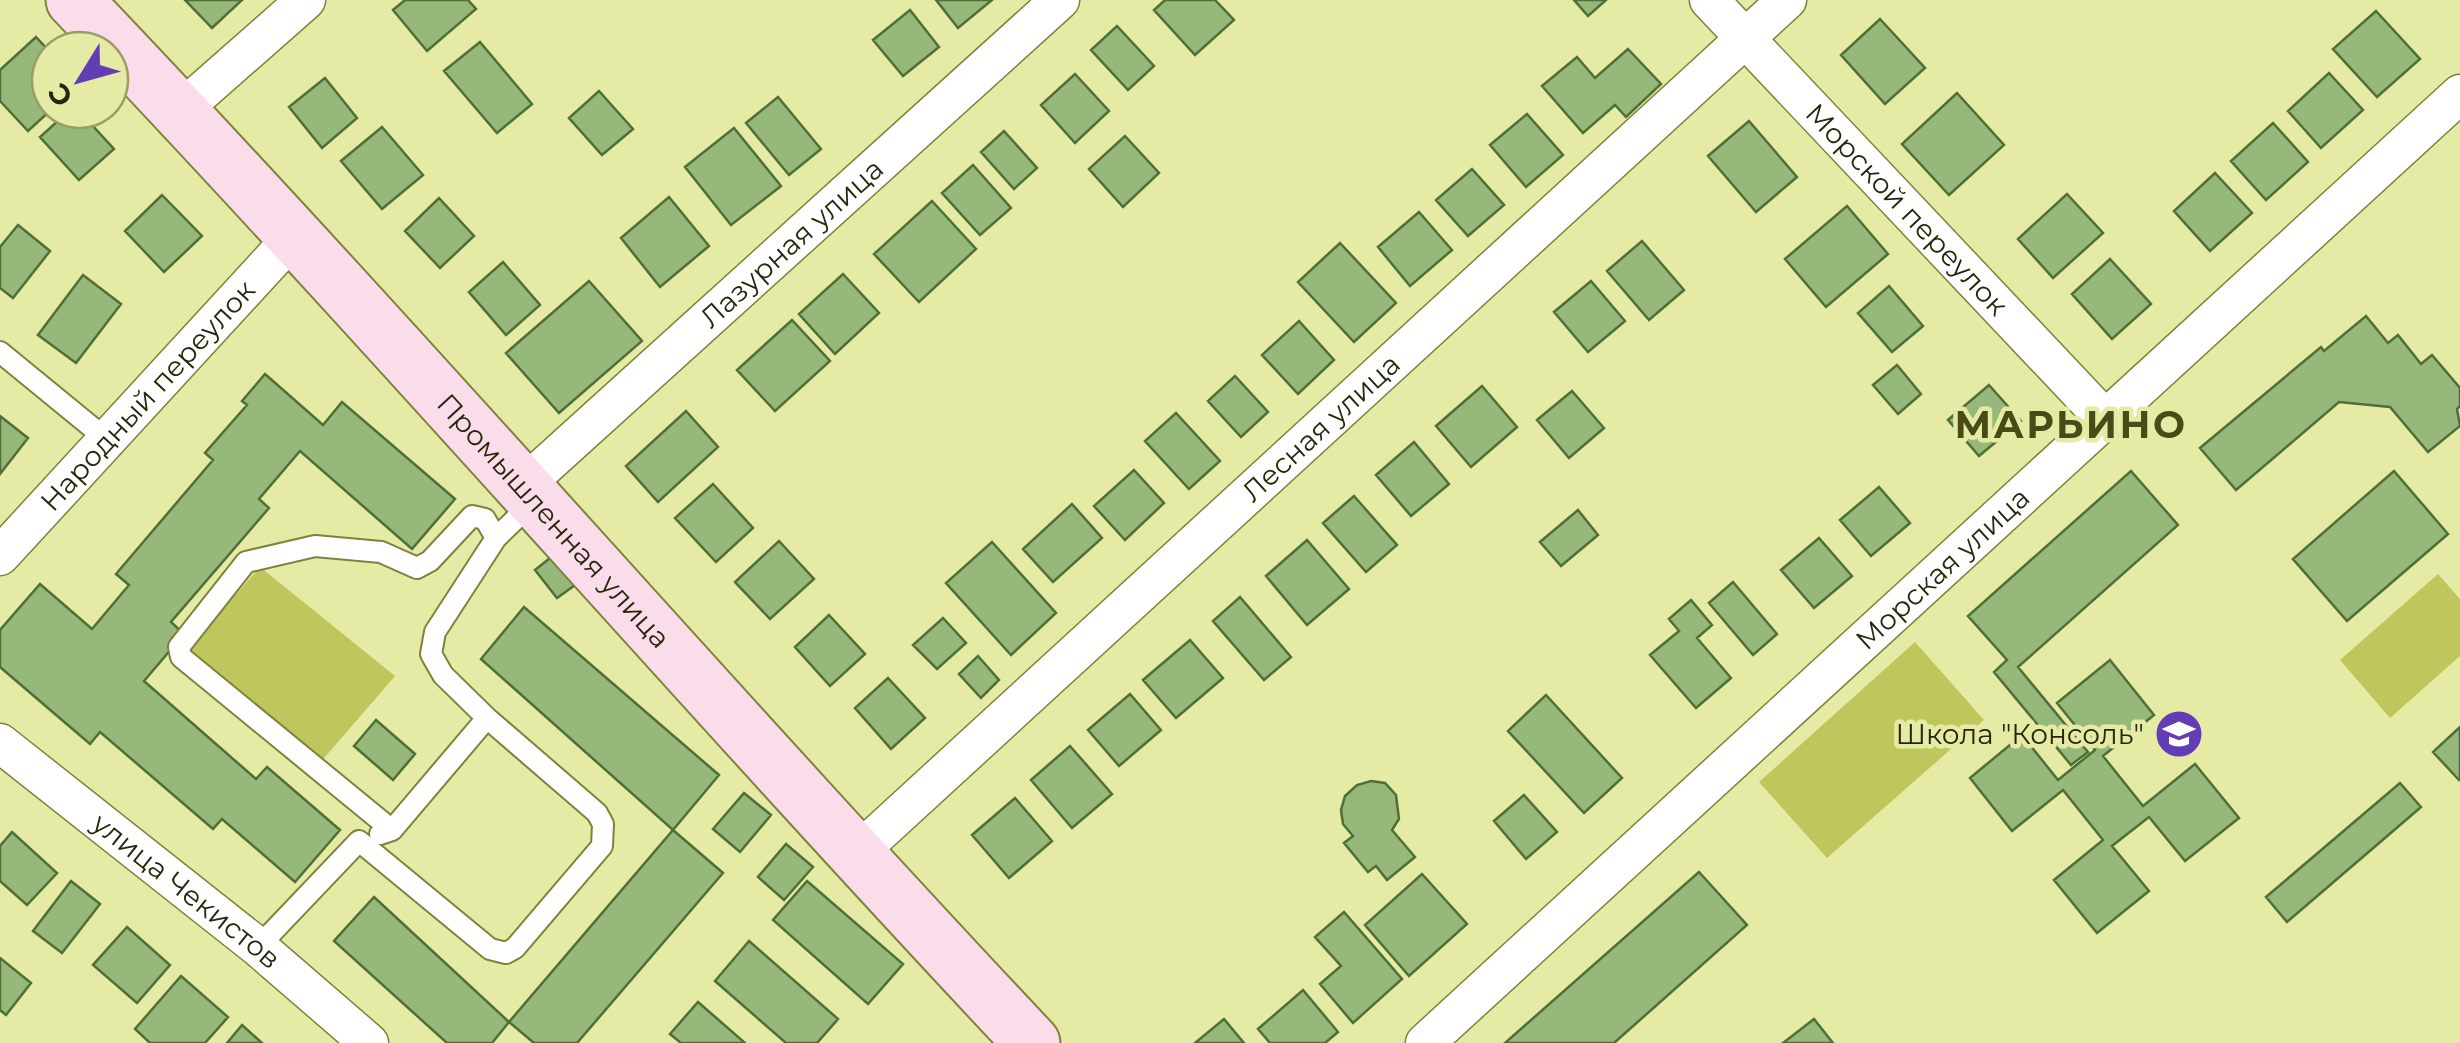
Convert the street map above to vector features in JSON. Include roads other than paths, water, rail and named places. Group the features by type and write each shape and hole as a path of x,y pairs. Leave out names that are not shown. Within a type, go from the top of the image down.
{"street":[{"name":"Промышленная улица","path":"74,0 295,235 855,855 1032,1043"},
{"path":"180,111 306,0"},
{"name":"Лазурная улица","path":"530,492 1060,0"},
{"name":"Морской переулок","path":"1708,0 2106,420"},
{"name":"Лесная улица","path":"855,855 1787,0"},
{"name":"Морская улица","path":"1425,1043 2460,94"},
{"name":"Народный переулок","path":"0,556 295,235"},
{"name":"улица Чекистов","path":"0,743 258,947 370,1043"}],"lane":[{"path":"0,352 106,438"},
{"path":"359,841 490,949 506,953 515,948 602,846 603,824 597,813 488,718 443,675 430,654 435,632 530,492"},
{"path":"392,830 181,658 179,647 246,562 315,546 380,552 417,568 430,561 472,516 485,519 496,538"},
{"path":"258,947 359,841 392,830 488,718"}],"place":[{"name":"Школа \"Консоль\"","path":"2179,734"}],"district":[{"name":"МАРЬИНО","path":"2071,424"}]}
